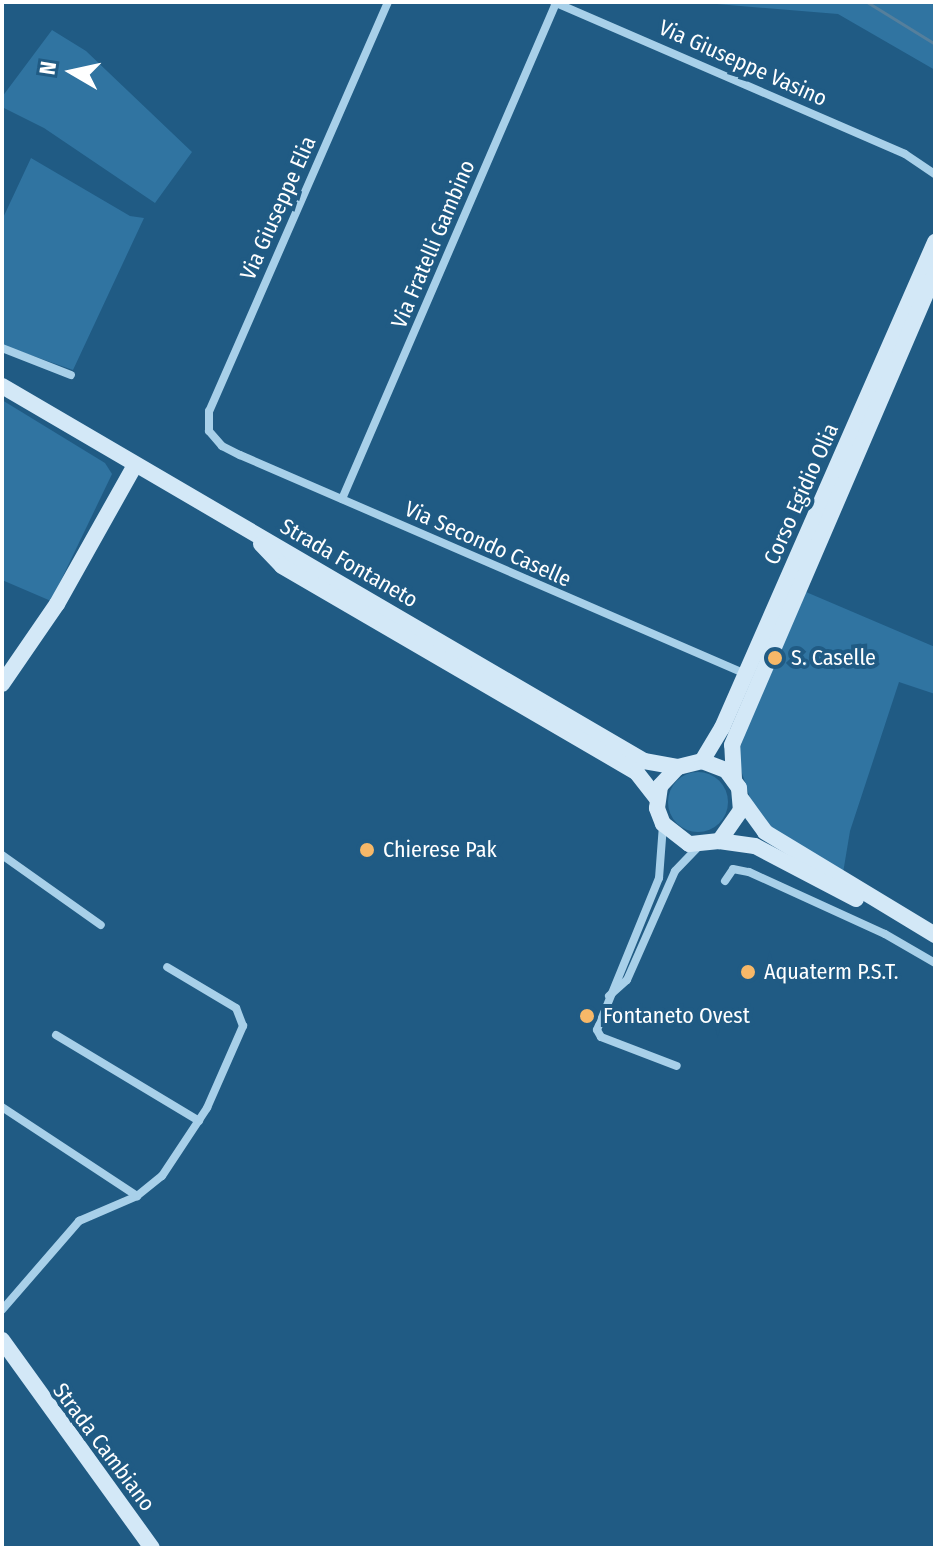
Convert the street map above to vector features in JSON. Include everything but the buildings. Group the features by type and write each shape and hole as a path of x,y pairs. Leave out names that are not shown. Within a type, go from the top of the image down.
{"street":[{"name":"Via Giuseppe Elia","path":"209,431 209,411 388,2"},
{"name":"Via Giuseppe Vasino","path":"555,2 917,159 935,174"},
{"name":"Via Fratelli Gambino","path":"342,499 555,2"},
{"name":"Via Giuseppe Vasino","path":"917,159 935,161"},
{"name":"Corso Egidio Olia","path":"734,779 732,745 752,677 935,242"},
{"name":"Corso Egidio Olia","path":"702,761 752,677 935,273"},
{"path":"2,348 71,375"},
{"name":"Strada Fontaneto","path":"2,386 134,467 644,761 678,767 702,761"},
{"name":"Via Secondo Caselle","path":"209,431 222,446 752,677"},
{"path":"2,684 57,604 134,467"},
{"path":"249,531 282,566 637,773 657,799 663,824 659,878 598,1021 601,1037 677,1066"},
{"path":"702,761 734,779 741,797 765,832 935,936"},
{"path":"657,799 660,786 678,767"},
{"path":"719,841 737,822 741,797"},
{"path":"663,824 678,840 700,846 719,841 755,846 935,936"},
{"path":"608,997 627,980 675,871 700,846"},
{"path":"2,855 101,925"},
{"path":"725,881 733,869 749,872 885,934 935,963"},
{"path":"2,1310 79,1221 137,1196 162,1176 199,1121 243,1026 236,1008 167,967"},
{"path":"56,1035 199,1121"},
{"path":"2,1107 137,1196"},
{"name":"Strada Cambiano","path":"2,1340 21,1371 152,1548"},
{"name":"Strada Cambiano","path":"2,1356 21,1371"}],"shaded area":[{"path":"693,2 935,2 935,70 838,14"},
{"path":"52,30 86,51 192,152 155,203 44,128 2,107 2,97"},
{"path":"31,158 130,216 144,218 73,370 2,345 2,220"},
{"path":"2,400 105,463 112,474 51,601 2,580"},
{"path":"806,592 935,647 935,694 899,682 850,831 843,873 774,830 754,810 740,767 739,751 748,723"},
{"path":"698,772 719,781 728,802 719,823 698,832 677,823 668,802 677,781"}],"waterway":[{"path":"867,2 935,44"}],"place":[{"name":"S. Caselle","path":"775,658"},
{"name":"Chierese Pak","path":"367,850"},
{"name":"Aquaterm P.S.T.","path":"748,972"},
{"name":"Fontaneto Ovest","path":"587,1016"}]}
